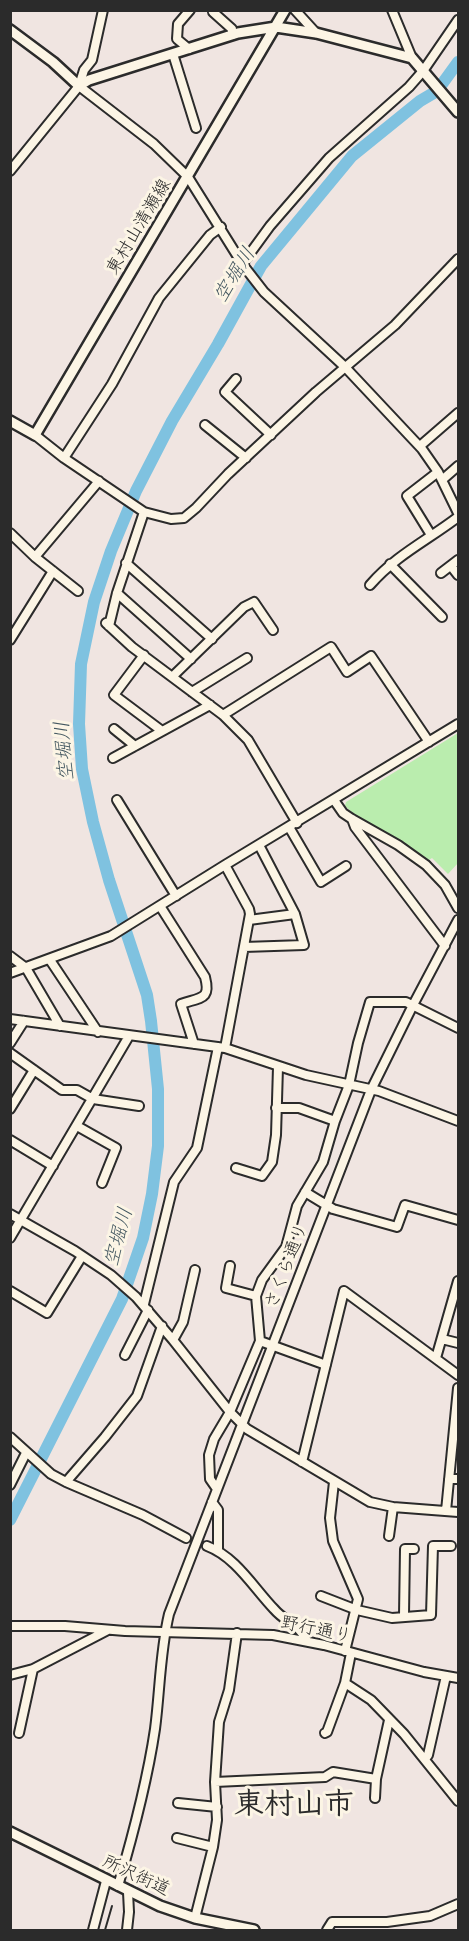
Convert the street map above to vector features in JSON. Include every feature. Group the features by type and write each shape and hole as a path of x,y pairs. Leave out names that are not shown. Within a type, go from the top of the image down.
{"main road":[{"name":"東村山清瀬線","path":"35,435 285,10"},
{"path":"10,30 53,62 79,86 255,29 276,27 316,33 412,58 459,112"},
{"path":"10,421 35,435"},
{"name":"所沢街道","path":"10,1832 160,1906 195,1918 254,1930"}],"street":[{"path":"10,171 79,86 84,70 92,60 103,10"},
{"path":"189,49 177,39 178,24 190,10"},
{"path":"295,10 316,33"},
{"path":"392,10 412,58"},
{"path":"213,12 232,29 232,35"},
{"path":"243,264 270,226 329,158 424,71 459,20"},
{"path":"173,54 196,128"},
{"path":"79,86 154,144 188,177 243,264 265,294 345,367 420,446 438,472 458,510 436,533 390,564 370,585"},
{"path":"64,458 112,384 159,298 210,236 220,228"},
{"path":"35,435 64,458 144,512 171,519 183,518 345,367 395,325 459,259"},
{"path":"236,379 222,395 271,435"},
{"path":"420,446 459,413"},
{"path":"206,425 246,458"},
{"path":"442,480 459,466"},
{"path":"430,535 407,496 438,472"},
{"path":"35,557 99,482"},
{"path":"144,512 108,625 120,637 223,714 248,740 321,882 346,866"},
{"path":"10,533 35,557 78,591"},
{"path":"441,573 459,560"},
{"path":"126,563 212,639"},
{"path":"390,564 442,617"},
{"path":"451,566 459,575"},
{"path":"10,640 53,571"},
{"path":"117,593 191,659"},
{"path":"172,676 244,607 254,602 273,630"},
{"path":"223,714 331,647 347,672 371,656 429,742"},
{"path":"144,655 114,695 162,731"},
{"path":"192,692 247,658"},
{"path":"113,758 210,705"},
{"path":"10,973 111,936 459,724"},
{"path":"114,729 135,746"},
{"path":"117,800 176,896"},
{"path":"334,800 343,813 398,845 426,865 445,885 459,908"},
{"path":"352,819 355,827 445,946"},
{"path":"244,947 304,945 296,914 260,844"},
{"path":"125,1355 146,1307 174,1182 197,1148 244,947 249,909 225,865"},
{"path":"160,906 205,976 208,988 204,996 182,1004 194,1044"},
{"path":"249,920 296,914"},
{"name":"さくら通り","path":"118,1886 132,1841 146,1779 155,1730 169,1614 371,1090 459,920"},
{"path":"10,956 26,968 60,1026"},
{"path":"50,960 98,1032"},
{"path":"217,1489 210,1479 209,1455 214,1439 230,1413 260,1341 256,1296 262,1280 286,1247 297,1206 323,1162 349,1085 370,1002 406,1002 459,1028"},
{"path":"10,1019 221,1048 306,1076 371,1090 459,1121"},
{"path":"10,1043 24,1021"},
{"path":"10,1238 129,1036"},
{"path":"10,1053 62,1090 77,1090 93,1099 139,1106"},
{"path":"236,1168 262,1176 272,1162 276,1135 278,1067"},
{"path":"10,1109 34,1070"},
{"path":"276,1108 299,1108 335,1121"},
{"path":"77,1126 116,1148 102,1183"},
{"path":"10,1140 53,1166"},
{"path":"304,1192 327,1206 397,1227 405,1204 459,1220"},
{"path":"10,1214 111,1275 146,1307 230,1413 242,1424 370,1502 393,1507 459,1512"},
{"path":"10,1291 47,1313 82,1256"},
{"path":"230,1266 226,1288 256,1296"},
{"path":"173,1340 183,1322 195,1270"},
{"path":"436,1358 459,1281"},
{"path":"302,1462 344,1291 459,1375"},
{"path":"66,1482 137,1396 162,1326"},
{"path":"442,1339 459,1343"},
{"path":"260,1341 326,1365"},
{"path":"446,1511 459,1388"},
{"path":"10,1437 51,1474 143,1515 186,1538"},
{"path":"10,1485 27,1454"},
{"path":"449,1479 459,1479"},
{"path":"325,1733 331,1724 345,1683 358,1599 333,1541 330,1518 334,1482"},
{"path":"212,1502 218,1510 218,1551"},
{"path":"389,1536 393,1507"},
{"path":"207,1546 230,1558 276,1612 302,1630 307,1641"},
{"path":"321,1596 357,1610 392,1618 431,1615 430,1546 451,1546"},
{"path":"404,1616 405,1549 414,1549"},
{"name":"野行通り","path":"10,1626 65,1626 165,1633 273,1635 307,1641 459,1678"},
{"path":"10,1676 33,1669 109,1629"},
{"path":"195,1918 213,1847 217,1820 215,1782 219,1722 229,1690 237,1633"},
{"path":"19,1733 33,1669"},
{"path":"425,1759 428,1755 446,1676"},
{"path":"345,1683 371,1700 425,1759 459,1801"},
{"path":"375,1798 376,1779 389,1719"},
{"path":"215,1782 326,1777 333,1772 376,1779"},
{"path":"178,1803 217,1807"},
{"path":"177,1838 213,1847"},
{"path":"93,1930 106,1881"},
{"path":"127,1930 128,1892"},
{"path":"327,1930 332,1922 398,1920 430,1916 459,1904"}],"green space":[{"path":"458,733 458,863 448,874 432,858 429,860 355,815 345,806 346,802"}],"waterway":[{"name":"空堀川","path":"10,1520 122,1299 143,1238 152,1194 158,1146 158,1089 147,995 109,880 93,822 82,769 79,724 81,664 94,602 111,551 136,491 172,421 261,266 352,156 420,101 437,91 458,62"}],"tunnel":[{"path":"186,1538 207,1546"}],"railway":[{"path":"105,1930 112,1906"}],"district":[{"name":"東村山市","path":"294,1805"}]}
